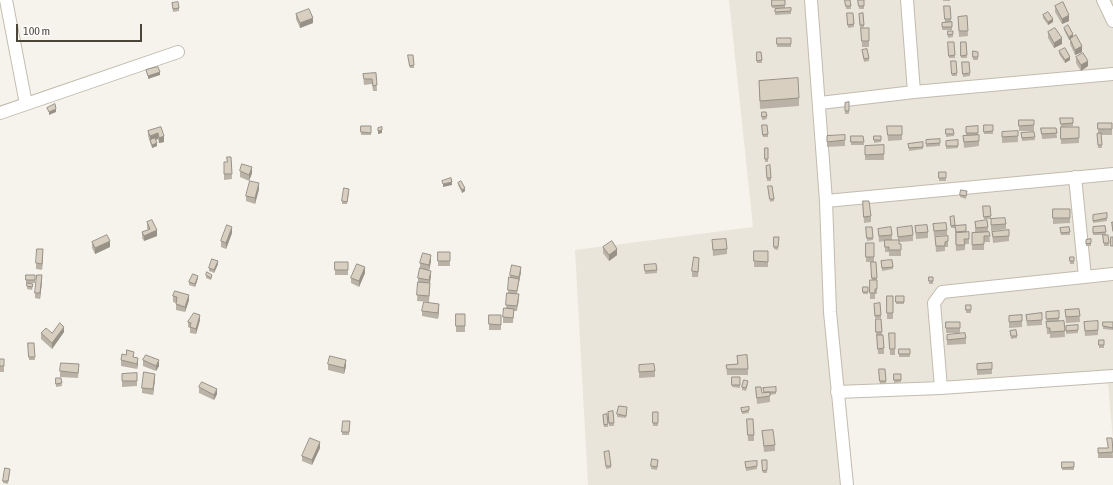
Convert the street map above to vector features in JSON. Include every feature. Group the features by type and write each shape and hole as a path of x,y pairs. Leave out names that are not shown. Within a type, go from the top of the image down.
{"street":[{"path":"6,0 26,104"},
{"path":"811,0 820,103 826,201 830,312 847,485"},
{"path":"907,0 914,92"},
{"path":"1103,0 1113,21"},
{"path":"0,113 178,52"},
{"path":"820,103 914,92 1113,74"},
{"path":"826,201 1113,174"},
{"path":"1075,177 1085,277"},
{"path":"941,388 934,303 942,292 1113,274"},
{"path":"837,392 941,388 1113,376"}],"shaded area":[{"path":"729,0 1113,0 1113,441 1107,372 840,396 842,485 588,485 575,250 753,227"}],"building":[{"path":"772,0 785,0 785,5 772,6"},
{"path":"845,0 850,0 851,6 846,6"},
{"path":"858,0 864,0 864,6 859,6"},
{"path":"178,2 179,8 173,9 172,3"},
{"path":"1063,2 1069,15 1062,19 1055,6"},
{"path":"944,6 950,6 951,19 945,19"},
{"path":"791,8 791,11 775,12 775,9"},
{"path":"309,9 313,18 300,23 296,14"},
{"path":"1048,12 1053,19 1048,22 1043,15"},
{"path":"847,13 853,13 854,24 848,25"},
{"path":"863,13 864,25 860,25 859,14"},
{"path":"967,16 968,31 959,31 958,17"},
{"path":"952,22 952,27 942,27 942,23"},
{"path":"1068,25 1073,34 1069,37 1064,28"},
{"path":"861,28 869,28 869,41 862,41"},
{"path":"1055,28 1062,38 1054,43 1048,32"},
{"path":"948,31 953,31 953,34 948,35"},
{"path":"1076,35 1082,46 1075,50 1070,39"},
{"path":"777,38 791,38 791,44 777,44"},
{"path":"948,42 954,42 955,55 949,56"},
{"path":"961,42 966,42 967,55 961,56"},
{"path":"1065,48 1070,57 1065,60 1059,51"},
{"path":"867,49 869,58 864,59 862,50"},
{"path":"973,51 978,52 978,57 973,57"},
{"path":"757,52 761,52 762,60 757,61"},
{"path":"1083,53 1088,61 1081,65 1076,57"},
{"path":"408,55 413,55 414,65 410,66"},
{"path":"951,61 956,61 957,73 952,74"},
{"path":"962,62 969,62 970,73 963,74"},
{"path":"158,67 160,72 148,76 146,70"},
{"path":"376,73 377,85 373,86 372,79 364,79 363,74"},
{"path":"798,78 799,98 760,101 759,81"},
{"path":"849,102 849,111 845,111 845,103"},
{"path":"55,104 56,109 49,112 47,108"},
{"path":"762,112 766,112 767,116 762,117"},
{"path":"1060,118 1073,118 1073,123 1061,124"},
{"path":"1019,120 1034,120 1034,125 1019,126"},
{"path":"1098,123 1112,123 1112,129 1098,129"},
{"path":"762,125 767,125 768,134 763,135"},
{"path":"984,125 993,125 993,131 984,132"},
{"path":"361,126 371,126 371,133 361,132"},
{"path":"887,126 902,126 902,135 888,135"},
{"path":"978,126 978,133 966,133 966,127"},
{"path":"161,127 164,136 159,138 158,133 150,136 148,131"},
{"path":"382,127 382,130 378,131 378,128"},
{"path":"1061,127 1079,127 1079,138 1061,139"},
{"path":"1041,128 1056,128 1057,133 1042,134"},
{"path":"946,129 953,129 954,134 946,134"},
{"path":"1018,131 1018,136 1002,137 1002,132"},
{"path":"1034,132 1035,137 1022,138 1021,133"},
{"path":"1101,133 1102,145 1098,145 1097,134"},
{"path":"845,135 845,140 827,142 827,136"},
{"path":"979,135 979,141 964,142 963,136"},
{"path":"851,136 863,136 864,142 851,142"},
{"path":"874,136 881,136 881,140 874,140"},
{"path":"155,138 157,143 152,145 150,140"},
{"path":"940,139 940,143 926,144 926,140"},
{"path":"958,140 958,146 946,146 946,141"},
{"path":"923,142 923,147 909,148 908,144"},
{"path":"884,145 884,154 865,155 865,146"},
{"path":"765,148 768,148 768,159 765,159"},
{"path":"227,157 231,157 232,174 224,174 224,162 227,162"},
{"path":"242,164 252,167 249,175 240,171"},
{"path":"770,165 771,178 767,178 766,166"},
{"path":"939,172 946,172 946,178 939,178"},
{"path":"451,178 452,182 443,184 442,181"},
{"path":"250,181 259,183 255,198 246,196"},
{"path":"461,181 465,188 462,190 458,183"},
{"path":"768,186 772,186 774,199 770,199"},
{"path":"344,188 349,189 347,202 342,201"},
{"path":"961,190 967,191 966,196 960,195"},
{"path":"863,201 869,201 871,216 864,217"},
{"path":"983,206 990,206 991,216 984,217"},
{"path":"1053,209 1070,209 1070,218 1053,218"},
{"path":"1107,213 1107,218 1093,221 1093,215"},
{"path":"954,216 955,225 951,226 950,217"},
{"path":"1005,218 1006,224 991,225 991,219"},
{"path":"152,220 157,230 144,236 142,232 150,229 147,222"},
{"path":"987,220 988,227 976,228 975,222"},
{"path":"946,223 947,230 934,231 933,224"},
{"path":"227,225 232,227 226,243 221,241"},
{"path":"927,225 928,232 916,233 915,226"},
{"path":"966,225 966,231 956,232 955,226"},
{"path":"912,226 913,235 898,237 897,228"},
{"path":"1105,226 1106,232 1093,233 1093,227"},
{"path":"866,227 872,227 873,238 867,238"},
{"path":"891,227 892,235 879,236 878,229"},
{"path":"1069,227 1070,232 1061,233 1060,228"},
{"path":"1009,230 1009,236 993,237 992,232"},
{"path":"969,232 969,239 964,239 965,245 956,245 956,233"},
{"path":"989,232 990,236 984,236 984,244 972,245 972,233"},
{"path":"107,235 110,241 95,248 92,242"},
{"path":"1103,235 1108,235 1109,243 1104,243"},
{"path":"948,236 948,241 945,242 945,246 936,246 935,237"},
{"path":"774,237 779,237 778,247 774,247"},
{"path":"1111,237 1113,237 1113,246 1111,246"},
{"path":"726,239 727,249 713,250 712,240"},
{"path":"1091,239 1091,243 1086,244 1086,240"},
{"path":"885,240 899,240 901,250 889,250 889,247 885,247"},
{"path":"612,241 617,249 609,255 603,247"},
{"path":"866,243 874,243 874,257 866,257"},
{"path":"37,249 43,249 42,264 36,263"},
{"path":"754,251 768,251 768,262 754,261"},
{"path":"438,252 450,252 450,261 438,261"},
{"path":"423,253 431,255 429,265 420,263"},
{"path":"694,257 699,258 698,272 692,271"},
{"path":"1070,257 1074,257 1074,261 1070,261"},
{"path":"212,259 218,261 214,270 209,268"},
{"path":"892,260 893,267 882,268 881,261"},
{"path":"335,262 348,262 348,270 335,270"},
{"path":"871,262 876,262 877,278 872,278"},
{"path":"357,264 365,267 359,281 351,278"},
{"path":"656,264 657,270 645,271 644,265"},
{"path":"512,265 521,267 519,277 510,275"},
{"path":"420,268 431,271 429,280 418,278"},
{"path":"207,272 212,275 211,278 206,275"},
{"path":"193,274 198,276 195,284 189,282"},
{"path":"26,275 35,275 35,280 26,280"},
{"path":"37,275 42,275 40,293 35,293"},
{"path":"509,277 519,279 517,291 508,290"},
{"path":"929,277 933,277 933,281 929,281"},
{"path":"870,280 877,280 877,289 875,289 875,293 870,293"},
{"path":"418,282 430,283 429,296 417,295"},
{"path":"27,283 33,284 32,287 27,286"},
{"path":"863,287 868,287 868,292 863,292"},
{"path":"175,291 189,295 185,307 176,304 177,297 173,296"},
{"path":"507,293 519,294 517,306 506,305"},
{"path":"887,296 893,296 893,313 887,313"},
{"path":"896,296 904,296 904,302 896,302"},
{"path":"424,302 439,304 438,313 422,311"},
{"path":"880,303 881,315 875,316 874,304"},
{"path":"966,305 971,305 971,310 966,310"},
{"path":"504,308 514,309 513,318 503,317"},
{"path":"1079,309 1080,316 1066,317 1065,310"},
{"path":"1059,311 1059,318 1046,319 1046,312"},
{"path":"194,313 200,315 196,329 190,327 191,323 188,322"},
{"path":"1042,313 1042,320 1027,321 1026,315"},
{"path":"456,314 465,314 465,326 456,326"},
{"path":"489,315 501,315 501,325 489,324"},
{"path":"1022,315 1022,321 1009,322 1009,316"},
{"path":"876,319 881,319 882,332 876,332"},
{"path":"1064,321 1065,331 1050,332 1050,328 1047,328 1046,322"},
{"path":"1098,321 1098,330 1085,331 1084,322"},
{"path":"946,322 960,322 960,328 946,328"},
{"path":"1103,322 1113,322 1113,328 1103,326"},
{"path":"60,323 64,327 52,343 41,333 46,328 52,333"},
{"path":"1078,325 1078,330 1066,331 1066,326"},
{"path":"1016,330 1017,336 1011,336 1010,331"},
{"path":"889,333 895,333 895,349 890,349"},
{"path":"965,333 966,338 947,340 947,335"},
{"path":"877,335 883,335 884,348 878,349"},
{"path":"1099,340 1104,340 1104,345 1099,345"},
{"path":"28,343 34,343 35,357 29,357"},
{"path":"899,349 910,349 910,354 899,354"},
{"path":"127,350 134,352 133,357 138,358 137,364 121,360 122,354 126,355"},
{"path":"146,355 159,360 156,366 143,360"},
{"path":"747,355 748,369 727,369 726,365 738,364 737,356"},
{"path":"330,356 346,360 344,368 328,364"},
{"path":"0,359 4,359 4,366 0,366"},
{"path":"61,363 79,364 78,373 60,371"},
{"path":"992,363 992,369 977,370 977,364"},
{"path":"654,364 655,371 639,372 639,365"},
{"path":"879,369 885,369 886,381 880,381"},
{"path":"144,372 155,374 153,389 142,388"},
{"path":"137,373 137,381 122,381 122,374"},
{"path":"894,374 901,374 901,380 894,380"},
{"path":"732,377 740,377 740,385 732,385"},
{"path":"56,378 61,378 62,383 56,384"},
{"path":"744,380 748,381 746,388 742,387"},
{"path":"202,382 217,389 214,395 199,387"},
{"path":"756,387 761,387 762,393 770,392 770,396 757,398"},
{"path":"776,387 776,392 764,392 763,388"},
{"path":"619,406 627,407 626,416 617,414"},
{"path":"749,407 749,410 742,412 741,408"},
{"path":"613,411 614,423 609,423 608,412"},
{"path":"653,412 658,412 658,423 653,423"},
{"path":"607,414 608,424 604,425 603,415"},
{"path":"747,419 753,419 754,435 748,435"},
{"path":"343,421 350,421 349,432 342,432"},
{"path":"773,430 775,445 764,446 762,431"},
{"path":"310,438 320,442 312,460 302,456"},
{"path":"1107,438 1112,438 1113,452 1098,453 1098,448 1108,448"},
{"path":"609,451 611,466 606,466 604,452"},
{"path":"652,459 658,460 657,467 651,466"},
{"path":"762,460 767,460 767,470 763,471"},
{"path":"757,461 757,466 746,468 745,462"},
{"path":"1062,462 1074,462 1074,467 1062,468"},
{"path":"5,468 10,469 8,481 3,481"}]}
